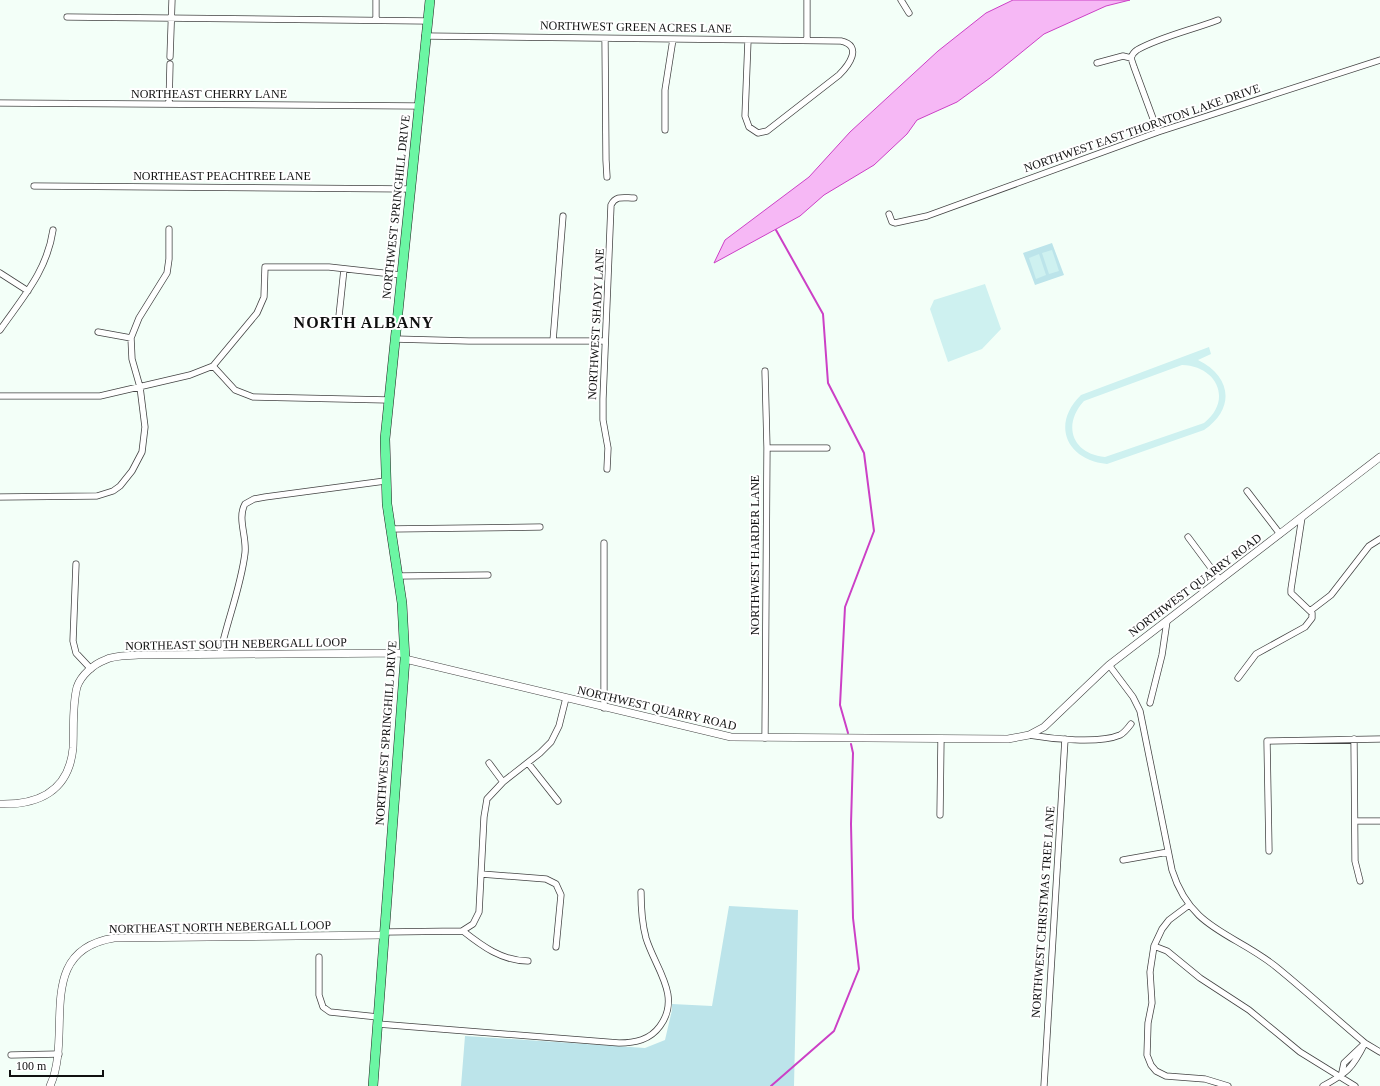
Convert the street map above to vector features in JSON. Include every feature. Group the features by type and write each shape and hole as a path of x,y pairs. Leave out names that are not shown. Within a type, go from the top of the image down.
{"main road":[{"name":"NORTHWEST SPRINGHILL DRIVE","path":"373,1086 405,656 404,630 398,576 390,529 385,481 385,439 425,36 430,0"}],"street":[{"path":"170,57 172,0"},
{"path":"376,0 376,20"},
{"path":"807,0 807,40"},
{"path":"901,0 909,13"},
{"path":"67,17 427,21"},
{"path":"1131,58 1136,51 1218,20"},
{"name":"NORTHWEST GREEN ACRES LANE","path":"425,36 549,36 605,39 807,40 846,42 851,47 851,61 839,75 798,105 771,128 762,133 758,133 750,128 745,116 748,40"},
{"path":"605,39 607,177"},
{"path":"665,130 665,90 673,39"},
{"path":"1097,63 1123,56 1131,58"},
{"path":"1131,58 1158,132"},
{"name":"NORTHWEST EAST THORNTON LAKE DRIVE","path":"889,214 892,222 895,223 912,220 1158,132 1380,60"},
{"path":"169,104 170,64"},
{"name":"NORTHEAST CHERRY LANE","path":"0,103 418,106"},
{"name":"NORTHEAST PEACHTREE LANE","path":"34,186 410,189"},
{"name":"NORTHWEST SHADY LANE","path":"606,469 608,448 603,420 604,341 610,256 611,205 619,198 634,198"},
{"path":"553,341 563,216"},
{"path":"0,497 88,497 106,494 120,486 132,471 144,444 145,427 140,387 132,358 131,338 139,318 167,272 169,229"},
{"path":"0,330 42,269 49,250 53,230"},
{"path":"0,396 100,396 190,375 213,366 251,322 259,309 264,297 265,267 344,269 401,275"},
{"path":"339,316 344,269"},
{"path":"0,273 28,291"},
{"path":"98,332 131,338"},
{"path":"395,339 604,341"},
{"path":"213,366 235,390 253,397 388,400"},
{"name":"NORTHWEST HARDER LANE","path":"765,371 767,448 765,738"},
{"path":"767,448 827,448"},
{"name":"NORTHWEST QUARRY ROAD","path":"1029,735 1050,722 1085,686 1109,665 1380,457"},
{"path":"220,654 245,553 242,515 245,504 254,499 264,497 385,481"},
{"path":"1247,492 1280,534"},
{"path":"1238,678 1256,654 1305,627 1312,618 1310,611 1292,593 1291,589 1302,517"},
{"path":"390,529 540,527"},
{"path":"1188,537 1220,580"},
{"path":"1310,611 1331,594 1369,546 1380,539"},
{"path":"604,543 604,708"},
{"path":"76,564 73,641 76,653 91,669"},
{"path":"398,576 488,575"},
{"path":"1150,703 1162,655 1167,621"},
{"name":"NORTHEAST SOUTH NEBERGALL LOOP","path":"0,804 20,804 35,800 52,791 63,780 72,754 77,686 91,669 106,659 129,656 220,654 405,656"},
{"name":"NORTHWEST QUARRY ROAD","path":"405,656 604,708 713,734 740,738 1008,739 1029,735 1065,739 1110,738 1122,734 1131,724"},
{"path":"1109,665 1133,697 1140,711 1174,878 1189,905 1212,928 1257,952 1365,1043 1380,1052"},
{"path":"384,934 463,931 477,919 480,903 484,808 487,799 503,782 545,748 555,735 566,698"},
{"path":"940,815 941,739"},
{"name":"NORTHWEST CHRISTMAS TREE LANE","path":"1044,1086 1065,739"},
{"path":"1354,739 1354,861 1360,881"},
{"path":"1268,851 1267,741 1380,739"},
{"path":"528,763 558,801"},
{"path":"489,764 503,782"},
{"path":"1355,821 1380,821"},
{"path":"1123,860 1168,852"},
{"path":"481,874 552,880 556,884 561,895 556,947"},
{"path":"319,958 319,995 322,1008 330,1012 378,1021 523,1035 628,1043 643,1040 657,1030 667,1014 669,996 664,978 653,958 645,936 641,892"},
{"path":"1189,905 1169,920 1162,929 1154,946 1150,972 1152,1003 1148,1023 1146,1050 1151,1065 1156,1071 1166,1076 1205,1079 1228,1086"},
{"path":"463,931 482,946 500,955 516,961 528,961"},
{"name":"NORTHEAST NORTH NEBERGALL LOOP","path":"50,1086 59,1054 60,996 66,972 81,951 101,940 114,938 384,934"},
{"path":"1154,946 1167,951 1200,978 1248,1010 1300,1052 1355,1086"},
{"path":"1323,1086 1341,1077 1350,1068 1365,1043"},
{"path":"12,1055 59,1054"}],"shaded area":[{"path":"1013,0 1130,0 1106,6 1044,34 990,78 957,102 917,120 907,134 874,165 824,195 800,216 714,263 725,240 809,177 850,132 938,51 986,13"},
{"path":"1052,243 1064,275 1035,285 1023,253"},
{"path":"1052,250 1059,271 1049,274 1042,253"},
{"path":"1039,254 1046,275 1036,279 1029,258"},
{"path":"985,284 1001,329 982,349 948,362 930,309 934,300"},
{"path":"1209,347 1211,354 1198,360 1209,367 1223,383 1225,402 1221,412 1204,430 1107,464 1093,461 1081,456 1067,439 1065,429 1067,417 1072,406 1081,395","holes":["1182,365 1194,367 1204,371 1212,378 1217,386 1219,395 1218,404 1213,414 1204,423 1105,457 1094,455 1078,444 1074,437 1072,428 1073,419 1077,410 1084,401"]},
{"path":"729,906 798,910 794,1086 461,1086 465,1036 645,1048 665,1040 672,1004 712,1006"}],"waterway":[{"path":"776,230 823,314 828,383 864,453 874,531 845,607 840,705 848,733"},
{"path":"771,1086 834,1031 859,969 853,918 851,824 853,753 851,744"}],"district":[{"name":"NORTH ALBANY","path":"364,322"}]}
